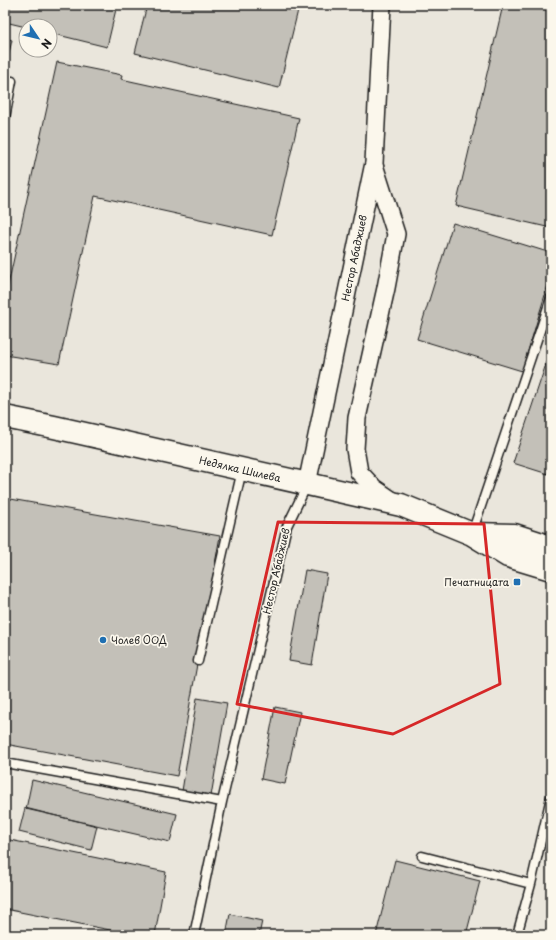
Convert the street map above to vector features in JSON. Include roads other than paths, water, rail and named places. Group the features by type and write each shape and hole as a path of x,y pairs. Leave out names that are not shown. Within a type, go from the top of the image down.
{"street":[{"name":"Нестор Абаджиев","path":"307,484 374,163 382,5"},
{"name":"Нестор Абаджиев","path":"374,163 396,234 386,288 357,418 355,449 359,472 374,488 401,505"},
{"name":"Недялка Шилева","path":"5,417 401,505 472,534 508,556 551,569"},
{"name":"Недялка Шилева","path":"472,534 514,535 551,547"}],"lane":[{"path":"5,118 12,81"},
{"path":"472,534 551,298"},
{"path":"198,661 242,469"},
{"name":"Нестор Абаджиев","path":"194,935 222,802 287,526 307,484"},
{"path":"5,763 222,802"},
{"path":"517,935 531,884 551,796"},
{"path":"422,856 531,884"}],"place":[{"name":"Печатницата","path":"517,582"},
{"name":"Чолев ООД","path":"103,640"}]}
